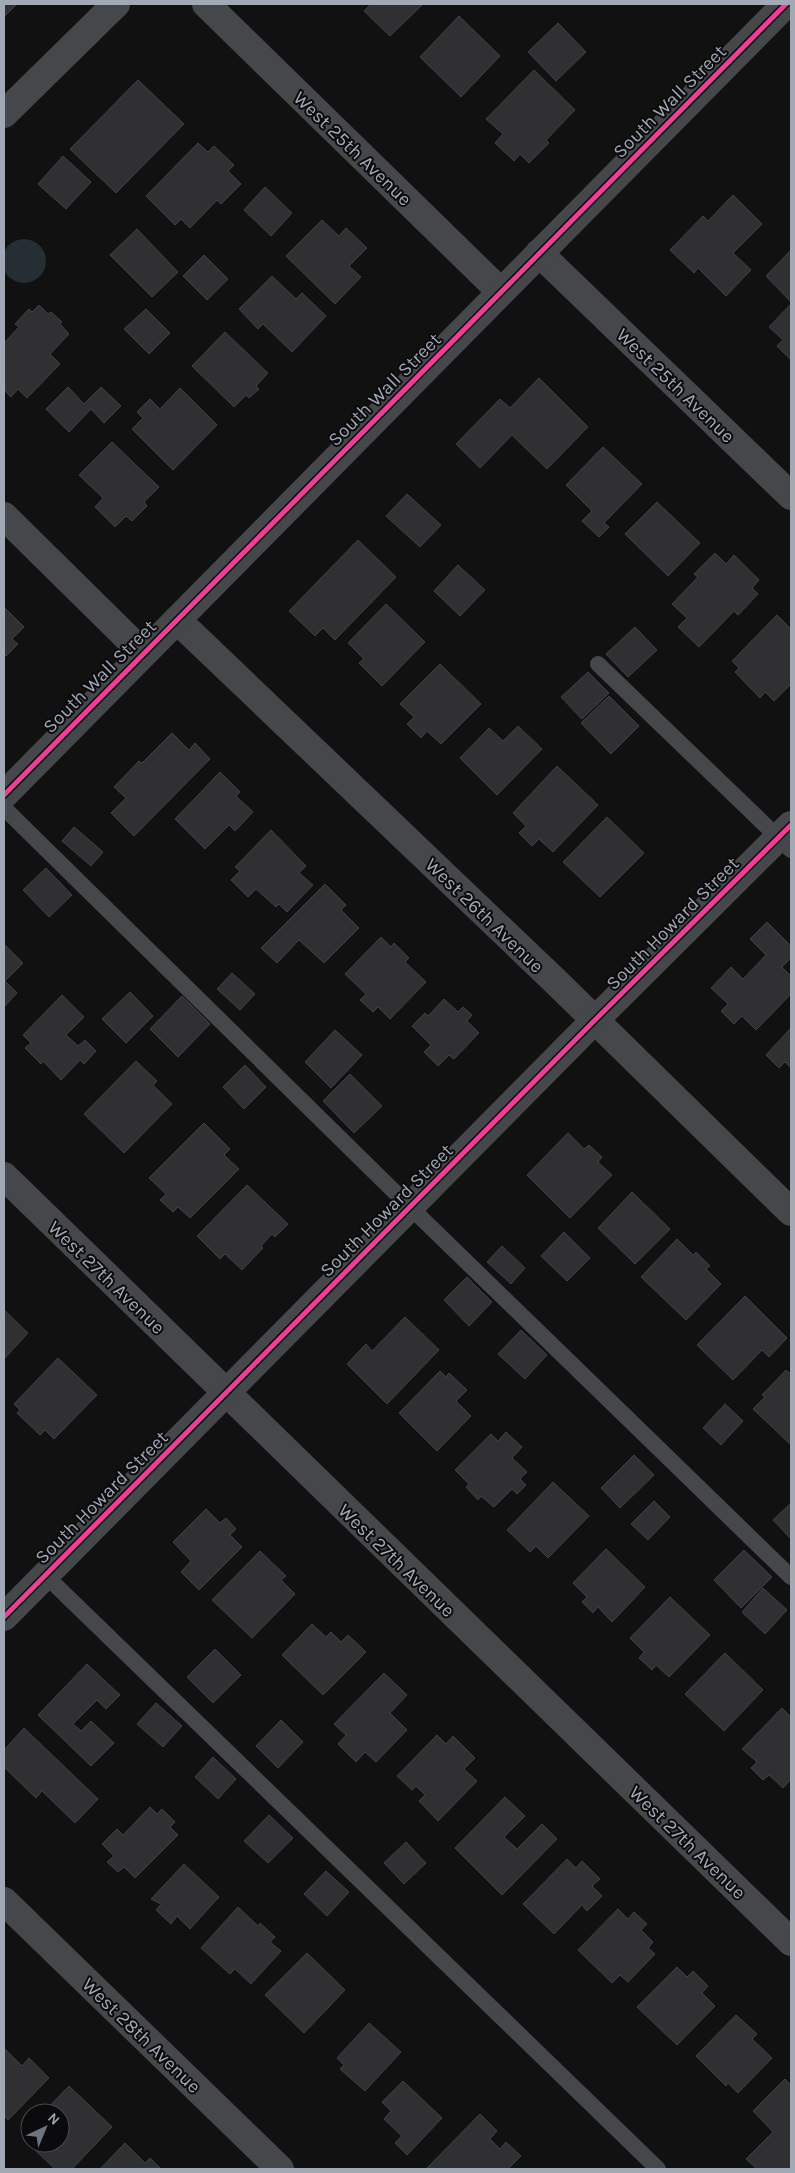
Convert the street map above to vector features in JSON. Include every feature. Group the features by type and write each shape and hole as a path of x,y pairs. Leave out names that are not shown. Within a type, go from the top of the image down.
{"street":[{"path":"4,114 116,4"},
{"name":"West 25th Avenue","path":"206,4 501,292"},
{"name":"South Wall Street","path":"4,795 143,652 177,620 786,4"},
{"name":"West 25th Avenue","path":"539,253 791,496"},
{"path":"4,516 143,652"},
{"name":"West 26th Avenue","path":"177,620 595,1020 791,1212"},
{"name":"South Howard Street","path":"4,1617 595,1020 787,838"},
{"name":"West 27th Avenue","path":"4,1176 791,1942"},
{"name":"West 28th Avenue","path":"4,1901 280,2169"}],"lane":[{"path":"598,664 787,838"},
{"path":"4,808 410,1207 791,1576"},
{"path":"46,1575 658,2169"}],"shaded area":[{"path":"24,239 36,243 42,249 46,261 42,273 36,279 24,283 12,279 6,273 2,261 6,249 12,243"}],"building":[{"path":"4,4 17,4 4,17"},
{"path":"371,4 423,4 390,36 364,11"},
{"path":"459,16 500,56 461,97 420,57"},
{"path":"558,23 586,52 556,81 528,52"},
{"path":"534,70 575,110 546,140 549,143 529,163 520,154 514,161 495,143 503,134 486,119"},
{"path":"138,80 184,124 116,193 70,149"},
{"path":"198,143 208,152 214,146 234,165 228,171 241,184 221,204 217,200 190,228 181,219 175,225 146,196"},
{"path":"63,156 91,182 66,209 38,184"},
{"path":"265,187 292,213 271,236 244,210"},
{"path":"733,195 762,224 733,253 751,270 726,296 698,268 694,273 670,250 703,216 708,221"},
{"path":"322,220 339,236 346,228 367,248 349,266 361,277 335,304 286,256"},
{"path":"137,229 178,272 152,297 110,255"},
{"path":"791,250 791,302 766,276"},
{"path":"204,255 228,279 207,300 183,276"},
{"path":"272,276 296,299 302,293 326,316 292,352 263,324 258,329 239,309"},
{"path":"791,304 791,360 777,346 783,340 769,327"},
{"path":"39,305 48,314 51,312 62,322 60,324 69,334 50,354 60,364 27,398 18,389 11,397 4,390 4,343 19,327 15,324 29,309 32,312"},
{"path":"146,309 170,333 149,354 124,329"},
{"path":"225,332 268,373 256,386 259,389 249,398 246,395 234,407 192,366"},
{"path":"539,378 588,427 547,469 512,435 480,468 456,444 500,399 510,408"},
{"path":"68,387 84,404 101,387 121,406 104,423 91,409 69,432 46,409"},
{"path":"180,388 217,425 173,470 132,429 143,418 137,412 150,399 160,409"},
{"path":"112,442 159,487 144,502 147,506 132,521 126,516 115,527 95,507 103,498 79,475"},
{"path":"603,447 642,484 604,523 609,527 599,537 582,521 592,511 566,485"},
{"path":"407,494 441,525 420,547 386,516"},
{"path":"657,502 700,543 668,576 625,534"},
{"path":"358,540 396,577 335,640 323,628 315,636 289,611"},
{"path":"715,553 726,564 734,555 759,580 752,588 758,594 738,615 734,611 699,647 678,627 687,618 672,604 698,577 694,574"},
{"path":"458,565 485,590 460,616 434,591"},
{"path":"386,604 425,642 382,686 359,663 364,659 348,643"},
{"path":"4,607 24,627 12,639 18,644 6,656 4,654"},
{"path":"777,615 791,629 791,684 774,701 765,692 760,698 735,672 739,668 732,661"},
{"path":"635,627 657,650 628,677 606,654"},
{"path":"440,664 481,704 441,744 427,731 421,738 407,724 414,717 400,704"},
{"path":"588,672 609,693 582,719 561,697"},
{"path":"609,696 639,726 611,754 581,723"},
{"path":"518,726 542,749 497,795 460,758 489,728 503,741"},
{"path":"172,733 189,750 195,743 210,759 134,836 111,813 126,798 114,787 139,761 142,763"},
{"path":"557,766 598,805 553,852 539,839 532,846 519,833 526,826 513,813"},
{"path":"220,772 240,792 236,796 253,812 235,831 229,825 205,849 175,819"},
{"path":"607,817 644,853 600,897 563,862"},
{"path":"74,827 103,852 91,866 62,841"},
{"path":"271,830 306,866 299,873 313,885 287,912 279,904 276,907 256,889 248,897 231,880 240,871 235,867"},
{"path":"46,868 72,895 49,917 23,890"},
{"path":"325,884 346,905 341,910 359,928 324,963 299,940 277,963 261,948"},
{"path":"767,922 791,946 791,958 782,967 791,976 791,994 756,1030 742,1016 734,1024 721,1011 728,1004 711,988 731,967 743,979 766,955 750,939"},
{"path":"381,937 391,947 394,943 409,958 405,962 426,982 390,1019 378,1007 373,1012 360,1000 366,994 345,974"},
{"path":"4,944 23,963 5,981 17,993 4,1007"},
{"path":"232,973 255,994 240,1010 217,989"},
{"path":"130,992 153,1016 126,1043 102,1019"},
{"path":"62,995 84,1017 66,1035 78,1046 85,1040 96,1051 84,1064 80,1060 61,1080 43,1061 41,1064 25,1048 31,1043 23,1035"},
{"path":"182,996 210,1024 178,1057 150,1029"},
{"path":"444,999 458,1012 463,1007 472,1015 467,1021 479,1033 454,1059 449,1055 438,1066 424,1052 431,1045 412,1026 425,1013 428,1016"},
{"path":"791,1028 791,1068 785,1062 779,1068 766,1055"},
{"path":"335,1030 362,1055 331,1088 305,1062"},
{"path":"136,1061 157,1081 153,1085 172,1104 124,1153 84,1114"},
{"path":"245,1065 266,1087 244,1109 223,1087"},
{"path":"350,1074 382,1106 354,1133 323,1101"},
{"path":"204,1123 230,1149 224,1155 239,1169 190,1218 178,1207 173,1212 160,1200 166,1194 149,1178"},
{"path":"568,1133 584,1149 589,1145 602,1157 598,1162 612,1175 570,1218 527,1175"},
{"path":"247,1185 288,1224 275,1237 272,1234 261,1246 263,1248 242,1270 225,1254 220,1259 197,1236"},
{"path":"632,1192 670,1229 635,1264 598,1228"},
{"path":"564,1232 590,1258 567,1281 541,1256"},
{"path":"677,1239 693,1255 696,1252 710,1266 706,1269 721,1284 686,1320 641,1277"},
{"path":"502,1246 525,1268 511,1284 487,1262"},
{"path":"467,1277 492,1302 469,1326 444,1300"},
{"path":"745,1296 787,1338 769,1357 762,1350 733,1380 697,1345"},
{"path":"4,1310 28,1333 4,1359"},
{"path":"405,1317 439,1350 387,1404 347,1364 366,1344 372,1351"},
{"path":"521,1330 547,1355 525,1379 498,1354"},
{"path":"58,1358 97,1395 54,1439 45,1430 40,1435 17,1413 20,1410 14,1404"},
{"path":"786,1370 789,1373 791,1371 791,1445 753,1409 765,1397 762,1395"},
{"path":"440,1371 446,1377 449,1373 467,1390 456,1401 471,1416 437,1451 399,1413"},
{"path":"725,1404 743,1421 721,1445 703,1428"},
{"path":"506,1432 522,1447 512,1458 527,1472 520,1479 526,1485 517,1494 512,1489 494,1507 481,1496 478,1500 466,1487 469,1484 455,1470 491,1434 498,1441"},
{"path":"634,1455 654,1475 620,1508 601,1488"},
{"path":"553,1482 589,1516 548,1558 536,1546 530,1552 507,1530"},
{"path":"654,1501 670,1517 648,1540 631,1524"},
{"path":"791,1503 791,1539 773,1520"},
{"path":"206,1509 220,1523 226,1518 236,1529 230,1535 242,1547 199,1590 181,1572 191,1561 173,1542"},
{"path":"606,1549 645,1587 612,1622 598,1607 593,1613 582,1602 587,1597 573,1583"},
{"path":"744,1550 772,1577 741,1608 714,1580"},
{"path":"260,1551 286,1576 281,1580 295,1594 252,1638 212,1600"},
{"path":"763,1588 787,1610 765,1634 742,1612"},
{"path":"670,1597 710,1635 669,1677 656,1665 652,1670 639,1658 644,1652 630,1638"},
{"path":"312,1624 326,1637 331,1632 341,1642 348,1635 366,1652 323,1695 282,1655"},
{"path":"215,1649 241,1675 213,1703 187,1677"},
{"path":"725,1653 763,1690 724,1731 685,1694"},
{"path":"87,1664 120,1695 106,1709 97,1700 73,1724 81,1731 91,1721 114,1743 91,1766 38,1715"},
{"path":"384,1673 407,1695 390,1713 407,1730 376,1762 365,1752 356,1762 338,1744 346,1735 334,1724"},
{"path":"156,1703 182,1726 163,1747 137,1724"},
{"path":"782,1708 791,1717 791,1779 783,1788 769,1775 763,1780 751,1768 757,1762 742,1749"},
{"path":"281,1720 303,1742 278,1768 256,1746"},
{"path":"24,1728 98,1799 75,1823 42,1791 36,1798 4,1767 4,1750"},
{"path":"437,1735 446,1744 453,1736 475,1758 464,1769 477,1781 438,1821 419,1801 425,1795 416,1786 412,1790 397,1776"},
{"path":"213,1757 236,1779 218,1799 195,1777"},
{"path":"505,1797 525,1816 504,1837 517,1849 542,1824 557,1839 502,1895 455,1848"},
{"path":"150,1807 157,1814 162,1809 175,1822 170,1827 178,1835 135,1878 124,1867 118,1872 107,1862 114,1856 102,1844 117,1829 123,1835"},
{"path":"269,1815 293,1838 268,1863 244,1841"},
{"path":"406,1842 426,1863 404,1884 384,1863"},
{"path":"567,1859 576,1868 582,1861 600,1879 592,1886 602,1896 587,1911 582,1905 554,1934 523,1904"},
{"path":"184,1864 219,1897 190,1929 177,1916 171,1924 156,1910 161,1904 151,1899"},
{"path":"326,1871 349,1892 327,1916 304,1894"},
{"path":"238,1907 258,1926 260,1923 275,1937 270,1942 281,1951 251,1984 235,1969 230,1974 201,1948"},
{"path":"618,1909 628,1919 634,1912 647,1924 641,1930 653,1942 648,1948 655,1954 628,1982 620,1975 612,1983 578,1950"},
{"path":"307,1953 345,1990 304,2033 265,1995"},
{"path":"677,1967 687,1977 693,1971 708,1986 702,1993 715,2006 677,2045 637,2007"},
{"path":"736,2015 757,2034 752,2039 772,2058 738,2093 728,2083 726,2086 696,2056"},
{"path":"369,2023 401,2052 365,2091 340,2069 344,2065 337,2058"},
{"path":"4,2048 22,2066 29,2058 49,2078 25,2103 20,2103 20,2108 8,2120 4,2116"},
{"path":"785,2079 791,2085 791,2169 757,2169 746,2159 773,2132 753,2111"},
{"path":"403,2081 442,2118 407,2155 395,2143 402,2136 384,2119 391,2111 382,2102"},
{"path":"69,2086 112,2127 72,2169 55,2169 38,2153 70,2153 70,2103 53,2103"},
{"path":"480,2114 497,2131 490,2139 500,2149 506,2142 521,2156 508,2169 426,2169"},
{"path":"125,2143 145,2163 150,2158 160,2168 100,2169"}],"cycle path":[{"path":"4,795 786,4"},
{"path":"4,1617 595,1020 791,825"}]}
